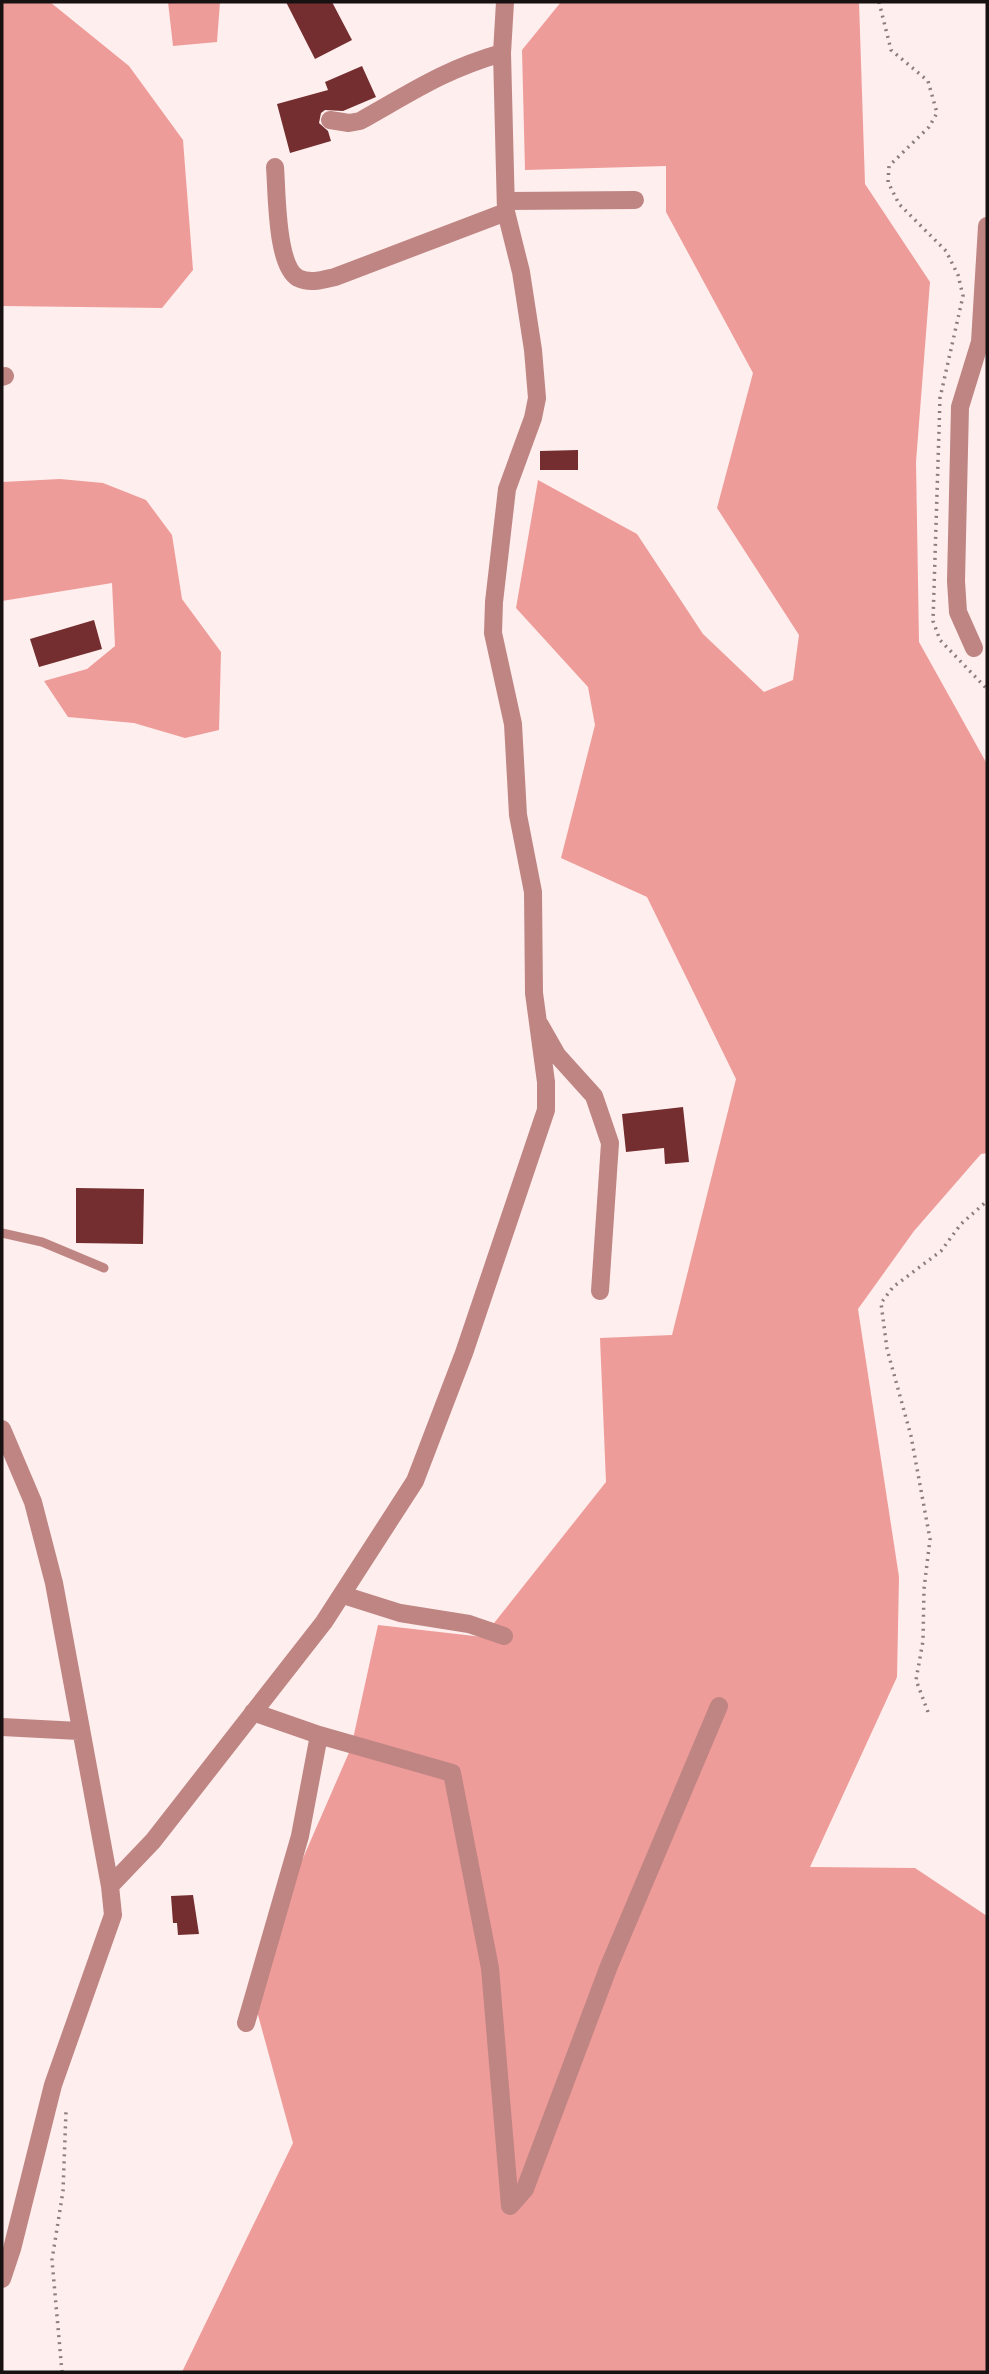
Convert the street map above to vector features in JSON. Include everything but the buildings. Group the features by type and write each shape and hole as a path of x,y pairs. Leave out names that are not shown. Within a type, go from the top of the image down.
{"street":[{"path":"110,1886 153,1841 343,1594 415,1481 430,1449 523,1184 546,1110 546,1082 536,1020 533,892 518,815 513,724 494,633 494,602 507,489 533,418 537,397 523,285 506,206 502,52 505,2"},
{"path":"330,120 349,123 360,121 427,80 462,64 502,52"},
{"path":"275,167 284,261 295,277 312,282 335,277 506,206 635,200"},
{"path":"974,648 958,612 956,581 960,407 980,342 987,226"},
{"path":"536,1020 557,1055 594,1096 610,1143 600,1291"},
{"path":"2,1429 33,1502 54,1583 79,1731 110,1886 113,1915 71,2025 2,2279"},
{"path":"343,1594 400,1613 469,1624 504,1636"},
{"path":"253,1712 318,1735 452,1773 490,1968 510,2206 525,2189 609,1966 719,1706"},
{"path":"2,1727 79,1731"},
{"path":"246,2023 300,1836 318,1735"}],"lane":[{"path":"2,1233 42,1242 104,1268"}],"path":[{"path":"879,2 891,50 928,81 937,113 929,127 889,166 888,182 899,204 946,251 958,275 963,296 940,398 933,621 940,640 987,689"},
{"path":"928,1712 916,1680 923,1641 924,1590 930,1539 911,1436 887,1349 881,1303 893,1287 941,1251 961,1224 987,1201"},
{"path":"61,2372 52,2260 63,2191 66,2108"}],"shaded area":[{"path":"2,2 50,2 129,66 183,140 193,270 162,308 2,306"},
{"path":"168,2 220,2 217,42 173,46"},
{"path":"561,2 859,2 865,184 930,282 916,462 919,642 987,764 987,1153 981,1154 914,1231 858,1309 899,1577 897,1677 810,1867 915,1868 987,1916 987,2372 182,2372 293,2143 249,1982 351,1748 378,1625 483,1637 606,1482 600,1338 672,1335 736,1079 647,897 561,858 595,725 588,687 516,608 538,480 637,534 703,634 764,692 793,680 799,635 717,508 753,373 666,212 666,166 525,170 522,50"},
{"path":"60,479 103,483 146,500 172,535 182,599 221,652 219,730 185,738 134,723 68,717 44,681 87,669 115,646 112,583 2,601 2,482"}]}
